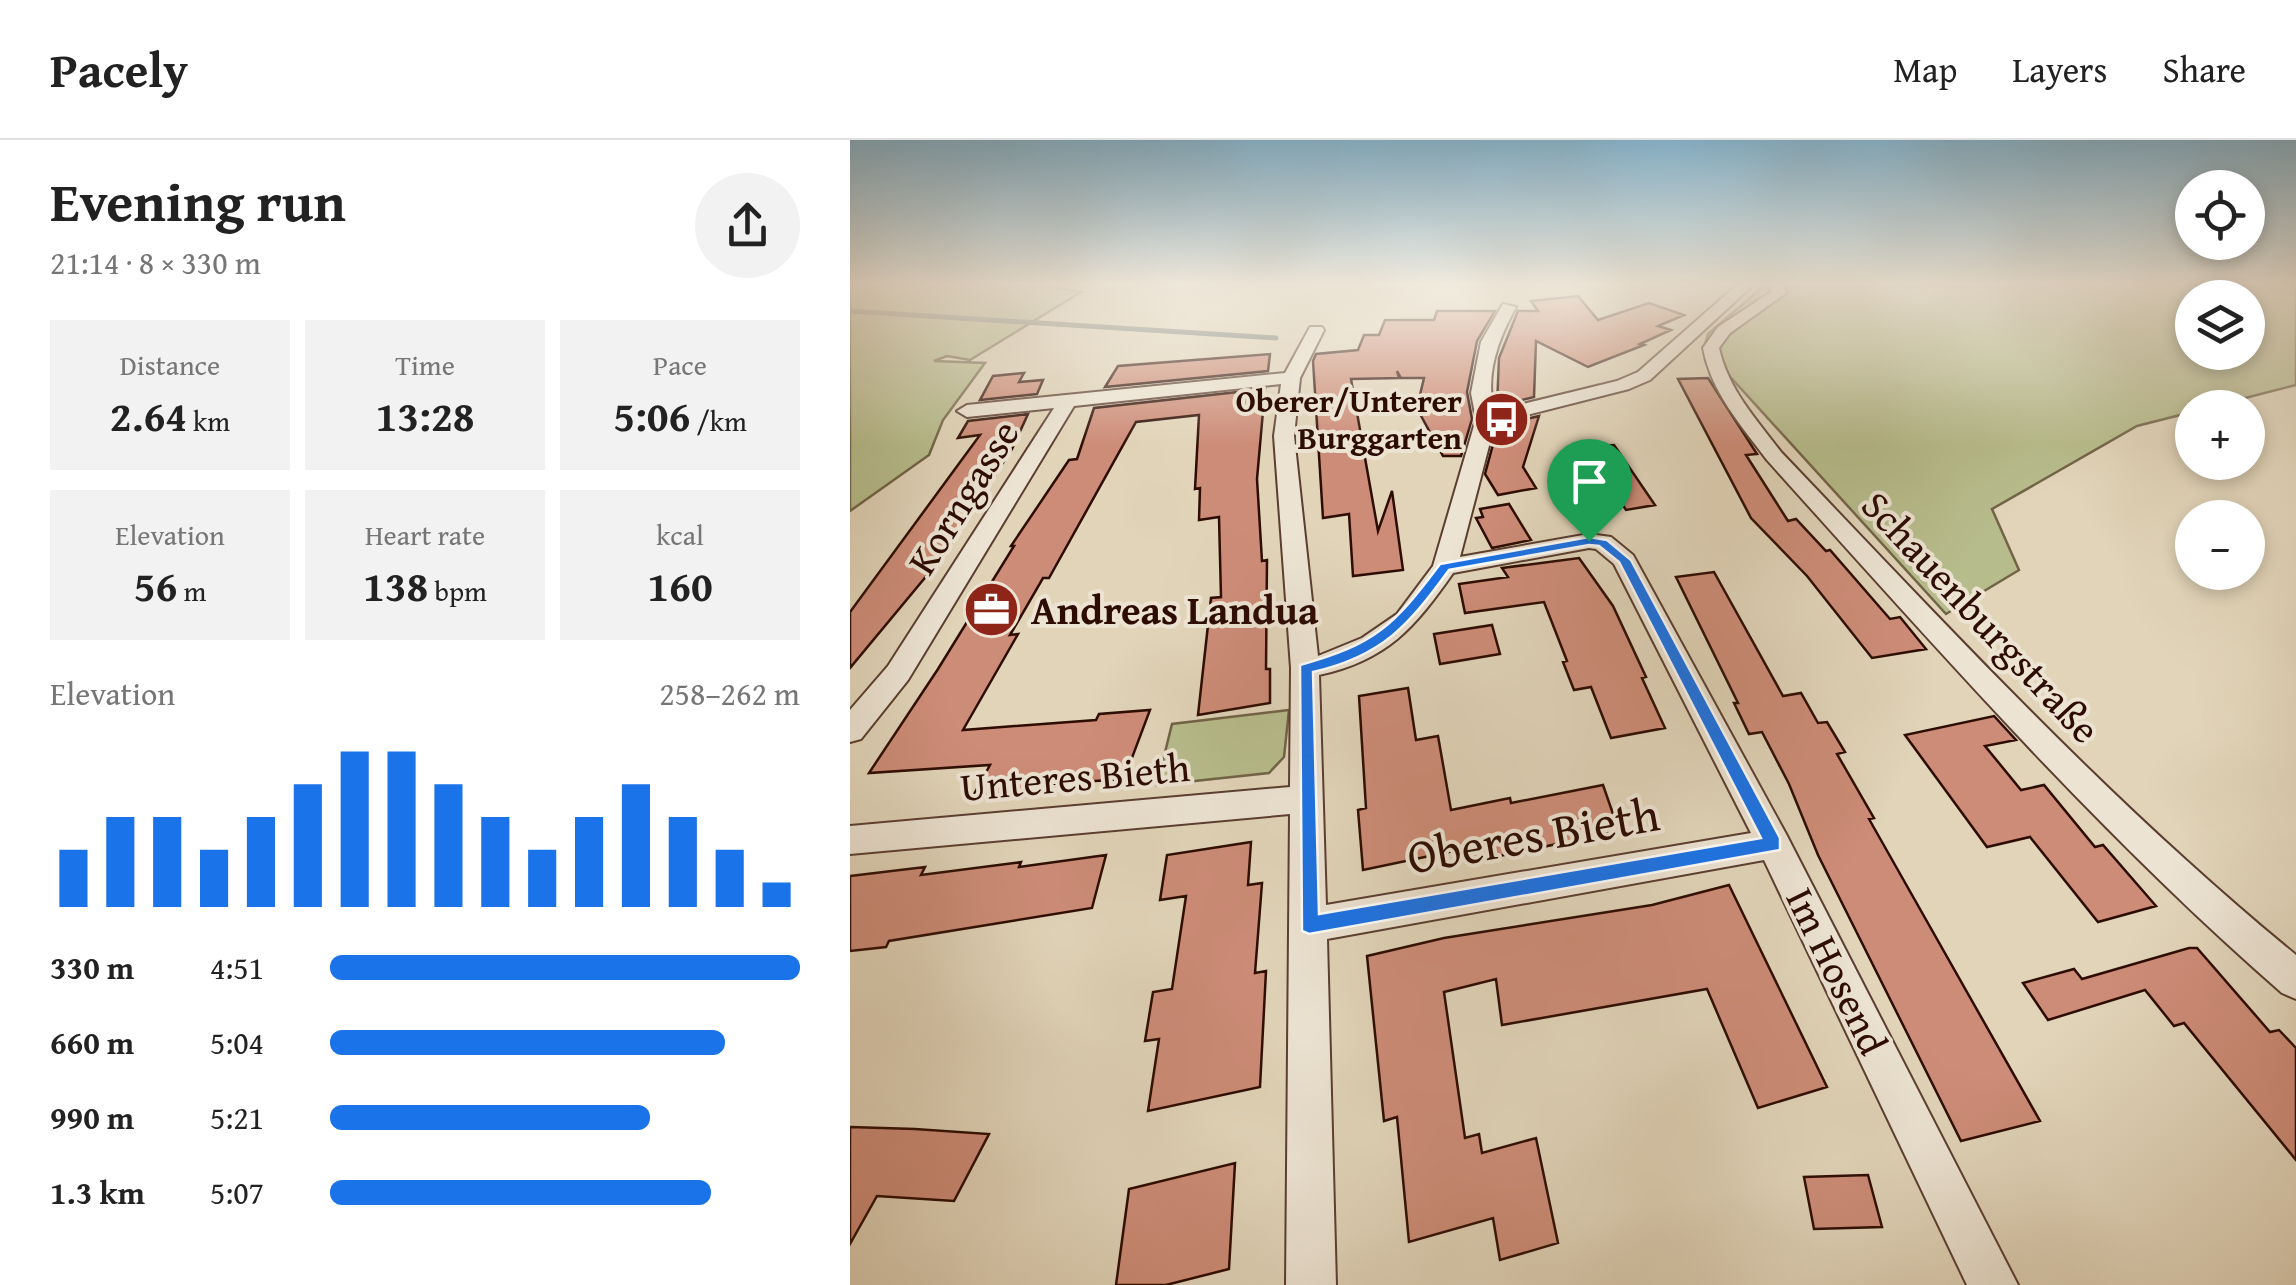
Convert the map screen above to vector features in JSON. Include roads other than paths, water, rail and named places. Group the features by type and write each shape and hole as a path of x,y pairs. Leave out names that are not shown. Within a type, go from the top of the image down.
{"street":[{"path":"1311,1285 1305,668 1284,436 1291,378 1312,338"},
{"path":"1305,668 1338,661 1406,620 1445,566 1486,419 1480,393 1490,338"},
{"path":"1486,419 1622,385 1644,376 1687,338"},
{"name":"Schauenburgstraße","path":"1718,338 1711,348 1718,374 1774,456 2030,730 2208,909 2296,980"},
{"path":"967,410 1291,378"},
{"name":"Korngasse","path":"850,731 898,673 1068,400"},
{"name":"Im Hosend","path":"1445,566 1564,542 1603,542 1616,551 1774,844 1992,1285"},
{"name":"Unteres Bieth","path":"850,840 1308,798"},
{"name":"Oberes Bieth","path":"1309,925 1774,844"}],"place":[{"name":"Oberer/Unterer Burggarten","path":"1501,419"},
{"name":"Andreas Landua","path":"992,610"}]}
